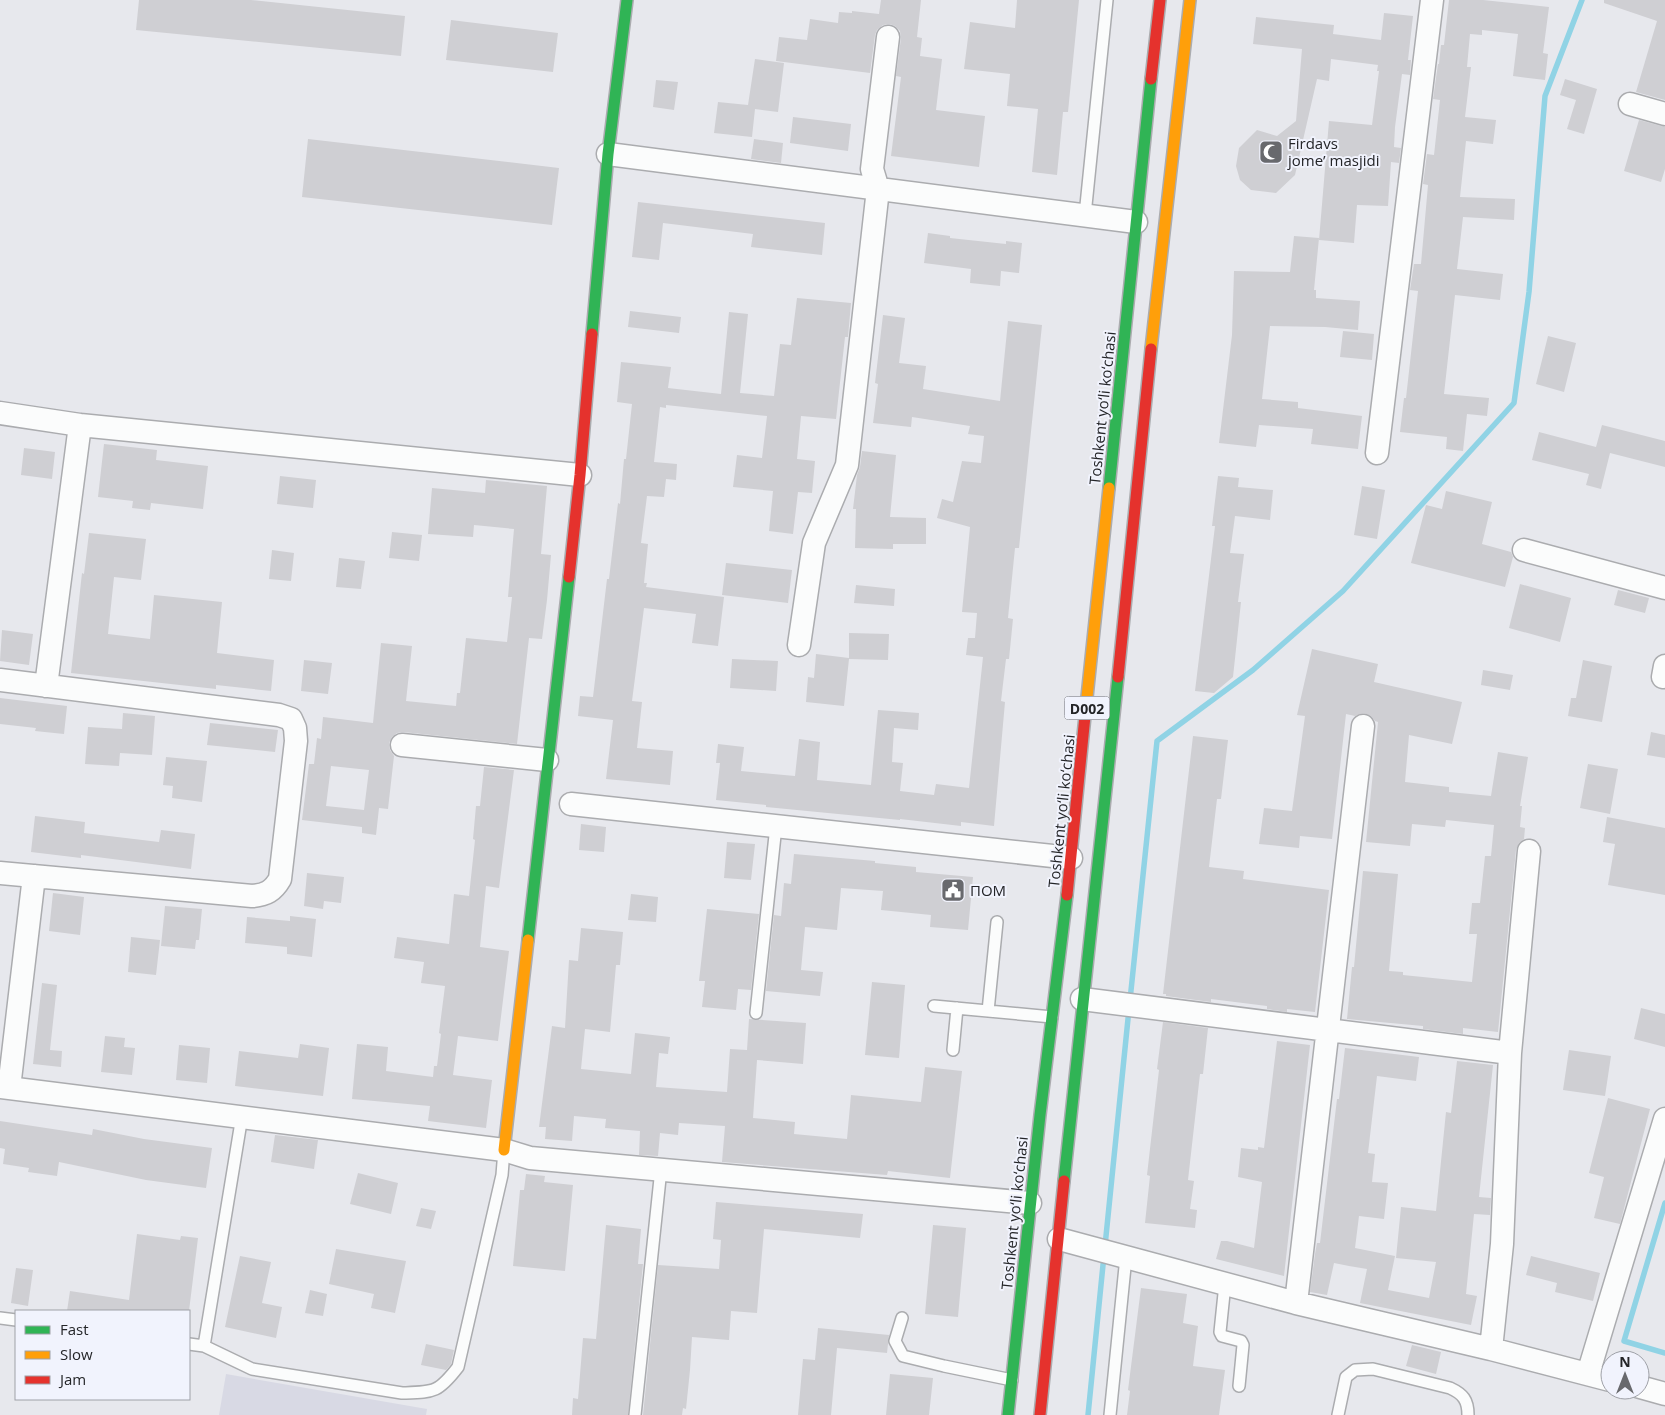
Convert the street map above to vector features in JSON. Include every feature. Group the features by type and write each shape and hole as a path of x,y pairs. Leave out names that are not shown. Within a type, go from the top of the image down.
{"main road":[{"path":"504,1150 580,474 608,154 627,0"},
{"name":"Toshkent yo‘li ko‘chasi","path":"1040,1415 1082,999 1118,536 1136,222 1160,0"},
{"name":"Toshkent yo‘li ko‘chasi","path":"1008,1415 1030,1203 1071,858 1158,274 1190,0"}],"street":[{"path":"1377,453 1432,0"},
{"path":"799,645 814,543 847,465 878,189 872,169 888,37"},
{"path":"1630,104 1665,114"},
{"path":"608,154 1136,222"},
{"path":"0,413 80,425 580,474"},
{"path":"46,686 80,425"},
{"path":"1524,550 1665,588"},
{"path":"0,680 279,715 291,719 295,728 296,741 280,879 274,889 265,895 252,896 0,873"},
{"path":"1296,1302 1363,726"},
{"path":"402,745 547,760"},
{"path":"571,804 1071,858"},
{"path":"1491,1349 1502,1244 1510,1053 1529,851"},
{"path":"34,876 4,1088 242,1116 504,1150 530,1158 1030,1203"},
{"path":"1082,999 1510,1053"},
{"path":"1588,1374 1665,1119"},
{"path":"1058,1239 1225,1284 1600,1377"},
{"path":"1650,1390 1665,1394"}],"lane":[{"path":"1085,216 1108,0"},
{"path":"756,1012 776,826"},
{"path":"988,1011 997,922"},
{"path":"934,1006 1052,1017"},
{"path":"953,1050 957,1008"},
{"path":"204,1346 242,1116"},
{"path":"190,1344 204,1346 252,1369 402,1393 427,1393 444,1385 458,1367 502,1175 504,1150"},
{"path":"635,1415 661,1170"},
{"path":"1110,1415 1112,1253"},
{"path":"1225,1284 1220,1332 1222,1336 1241,1341 1243,1345 1239,1386"},
{"path":"0,1318 15,1320"},
{"path":"902,1318 895,1341 903,1356 1012,1380"},
{"path":"1338,1415 1346,1377 1355,1370 1372,1370 1450,1388 1461,1393 1468,1404 1468,1415"}],"shaded area":[{"path":"226,1374 427,1409 426,1415 219,1415"}],"building":[{"path":"139,0 251,0 405,16 401,56 136,30"},
{"path":"881,0 921,0 917,37 922,38 920,56 942,59 936,110 985,116 979,167 891,156 901,77 896,76 901,38 900,31 895,26 890,24 883,25 877,30 870,73 776,61 779,37 807,40 810,19 838,23 839,12 852,13 852,11 879,14"},
{"path":"1017,0 1079,0 1068,112 1063,112 1057,175 1032,172 1038,109 1007,106 1010,74 964,69 970,22 1015,28"},
{"path":"1449,0 1483,0 1549,7 1543,53 1548,54 1545,80 1513,76 1518,34 1482,30 1482,35 1470,34 1467,67 1471,67 1465,117 1496,120 1493,144 1466,141 1460,197 1515,199 1514,220 1463,217 1457,269 1503,274 1500,300 1455,295 1444,394 1489,398 1487,416 1467,414 1463,451 1446,449 1447,437 1400,432 1404,398 1406,398 1418,291 1410,290 1414,264 1421,264 1428,185 1423,184 1427,154 1434,155 1440,100 1433,99 1441,45 1444,45"},
{"path":"1604,0 1665,0 1665,100 1636,92 1657,21 1604,3"},
{"path":"1384,13 1413,16 1408,60 1411,60 1410,75 1402,74 1395,127 1394,147 1401,148 1399,163 1391,162 1388,206 1357,205 1354,243 1319,240 1329,121 1372,125 1379,71 1377,71 1378,65 1331,59 1329,81 1317,79 1295,175 1276,193 1251,190 1240,180 1236,166 1239,148 1257,130 1277,136 1296,121 1302,49 1253,44 1256,17 1334,25 1333,34 1381,40"},
{"path":"451,20 558,33 553,72 446,60"},
{"path":"755,59 784,63 778,112 755,109 752,137 714,133 718,102 748,105"},
{"path":"1565,79 1597,89 1584,134 1567,129 1576,100 1560,95"},
{"path":"656,80 678,82 674,110 653,107"},
{"path":"793,117 851,124 848,151 790,143"},
{"path":"1639,120 1665,127 1665,169 1661,182 1624,171"},
{"path":"308,139 559,168 552,225 302,197"},
{"path":"754,139 783,143 781,163 751,159"},
{"path":"638,202 825,223 822,255 751,247 753,234 663,223 659,260 632,257"},
{"path":"928,233 950,236 950,238 1006,244 1006,241 1022,243 1019,273 1001,271 1000,286 970,283 971,269 924,263"},
{"path":"1294,236 1319,238 1314,290 1316,290 1316,298 1360,301 1358,330 1270,326 1262,399 1298,402 1298,408 1362,416 1358,449 1311,444 1313,429 1259,425 1256,447 1219,443 1232,335 1234,271 1290,272"},
{"path":"797,298 851,303 848,337 845,337 836,419 801,416 797,459 815,461 812,493 798,492 793,534 769,531 773,491 733,487 737,455 762,458 767,416 666,405 666,408 660,407 654,462 677,464 676,480 666,479 664,497 647,496 641,543 648,544 644,583 647,583 646,587 724,597 718,646 692,643 696,614 644,608 632,701 642,702 637,748 673,751 670,785 606,779 613,720 578,716 580,696 593,697 607,579 609,579 618,503 620,504 624,459 626,459 632,404 617,402 621,362 671,367 668,388 721,394 729,312 748,314 740,393 774,396 780,344 791,345"},
{"path":"630,311 681,317 679,333 628,327"},
{"path":"883,315 905,318 899,363 926,366 923,389 1000,401 1008,321 1042,325 1019,548 1015,548 1008,618 1013,619 1009,659 1006,659 1001,701 1005,702 994,826 961,822 961,826 766,807 766,805 716,800 720,763 716,763 718,744 744,747 741,771 795,776 799,739 820,742 817,780 871,785 878,710 919,713 918,730 894,728 892,762 903,763 900,791 934,795 936,784 969,788 983,657 966,655 968,638 975,638 977,613 962,612 970,527 937,518 942,499 953,502 962,461 981,463 984,436 968,434 970,426 912,417 911,427 873,423 878,384 875,383"},
{"path":"1343,331 1374,334 1372,360 1340,357"},
{"path":"1548,336 1576,343 1564,392 1536,384"},
{"path":"1602,425 1665,441 1665,467 1610,453 1601,489 1586,485 1589,474 1532,460 1539,432 1596,447"},
{"path":"104,444 157,450 156,460 208,466 203,509 151,503 150,510 132,508 133,501 98,497"},
{"path":"24,448 55,452 52,479 21,475"},
{"path":"862,451 896,455 890,517 926,518 926,544 893,544 893,549 855,548 856,509 853,509"},
{"path":"280,476 316,480 313,508 277,504"},
{"path":"1218,476 1239,478 1238,487 1273,490 1270,520 1235,516 1230,553 1244,554 1238,602 1241,602 1233,677 1214,693 1195,691 1215,526 1212,526"},
{"path":"486,480 547,486 541,554 551,555 547,600 542,639 529,638 517,744 403,732 397,733 389,743 390,750 394,756 388,809 379,808 376,835 362,833 362,827 302,820 309,764 314,764 317,738 321,739 323,717 373,723 381,643 412,646 406,701 456,706 457,693 460,693 466,638 507,642 512,597 508,597 514,529 474,525 473,537 428,534 432,488 485,493","holes":["331,766 369,770 364,810 326,806"]},
{"path":"1362,486 1385,490 1377,539 1354,535"},
{"path":"1446,491 1492,502 1482,544 1511,552 1513,557 1505,587 1411,563 1426,505 1442,509"},
{"path":"392,532 422,535 419,561 389,558"},
{"path":"89,533 146,539 141,580 114,577 108,634 150,639 154,595 222,602 217,653 274,660 271,691 216,685 216,689 71,673 82,573 84,574"},
{"path":"272,550 294,553 291,581 269,579"},
{"path":"339,558 365,561 361,589 336,587"},
{"path":"726,563 792,570 788,603 722,595"},
{"path":"1520,584 1571,598 1560,642 1509,628"},
{"path":"856,585 895,589 894,606 854,603"},
{"path":"1618,590 1649,598 1645,613 1614,605"},
{"path":"2,630 33,634 29,665 0,661"},
{"path":"849,633 889,634 888,660 849,659 844,706 806,702 808,677 814,678 816,654 849,658"},
{"path":"1312,649 1378,664 1374,682 1462,702 1452,744 1409,735 1405,782 1449,787 1449,792 1491,796 1498,752 1528,757 1520,806 1522,806 1520,827 1525,828 1524,839 1519,843 1516,850 1498,1032 1463,1028 1463,1034 1423,1029 1423,1026 1347,1019 1363,871 1398,874 1389,971 1403,972 1403,975 1472,982 1477,934 1469,934 1472,903 1480,903 1485,856 1491,856 1494,825 1446,820 1445,827 1412,824 1410,846 1366,842 1378,722 1371,716 1364,713 1355,716 1346,714 1332,839 1300,836 1299,848 1259,844 1264,808 1292,811 1305,716 1297,715"},
{"path":"732,659 778,661 776,691 730,688"},
{"path":"304,660 332,663 328,694 301,691"},
{"path":"1583,660 1612,666 1602,722 1568,716 1571,698 1576,698"},
{"path":"1483,670 1513,675 1510,690 1481,685"},
{"path":"0,698 67,706 64,734 35,731 36,728 0,724"},
{"path":"123,713 155,716 152,755 120,753 119,766 85,764 88,727 122,729"},
{"path":"210,723 278,730 275,752 207,745"},
{"path":"1651,732 1665,735 1665,758 1647,755"},
{"path":"1193,736 1228,740 1221,799 1217,799 1209,867 1244,871 1243,879 1329,890 1315,1012 1287,1009 1287,1012 1267,1009 1267,1006 1211,999 1211,1002 1163,994"},
{"path":"166,757 207,761 202,802 172,798 173,786 163,785"},
{"path":"1588,764 1618,769 1610,814 1580,808"},
{"path":"484,767 514,770 499,888 486,886 480,947 509,951 498,1041 458,1036 453,1075 492,1080 486,1128 428,1121 430,1106 352,1099 357,1044 388,1047 386,1071 433,1077 434,1066 437,1066 445,986 421,983 424,962 394,958 397,937 449,944 454,894 469,896 475,840 473,839 476,806 480,806"},
{"path":"35,816 85,822 84,833 159,842 161,830 195,834 191,869 81,855 81,858 31,852"},
{"path":"1607,817 1665,828 1665,895 1608,885 1615,844 1603,842"},
{"path":"581,824 606,827 604,852 579,850"},
{"path":"727,842 755,844 751,880 724,878"},
{"path":"794,854 875,861 875,863 916,867 916,872 973,877 968,930 930,927 931,915 881,910 883,891 841,888 837,930 805,927 801,970 823,972 820,996 766,991 774,915 781,916 784,883 791,884"},
{"path":"307,873 344,877 341,903 324,901 323,909 304,906"},
{"path":"53,893 84,897 80,935 49,931"},
{"path":"631,894 658,897 656,922 628,920"},
{"path":"165,906 202,909 199,940 196,940 195,949 161,946"},
{"path":"707,909 759,914 751,990 738,989 736,1010 702,1007 705,981 699,981"},
{"path":"290,916 316,919 312,957 287,954 287,947 245,943 247,917 290,921"},
{"path":"581,928 623,932 620,965 616,965 610,1032 585,1029 581,1069 631,1074 635,1033 670,1037 668,1054 659,1053 656,1087 727,1092 730,1049 747,1050 749,1019 806,1023 803,1064 757,1060 753,1118 795,1122 794,1134 847,1139 851,1095 921,1102 925,1067 962,1071 950,1178 888,1171 887,1175 722,1162 725,1126 679,1123 678,1135 660,1133 658,1156 639,1155 640,1131 605,1128 606,1119 574,1116 572,1141 545,1139 546,1127 539,1127 552,1026 565,1028 569,960 578,961"},
{"path":"131,937 160,940 156,975 128,972"},
{"path":"872,982 905,985 899,1058 865,1055"},
{"path":"42,983 57,985 50,1050 62,1051 61,1067 33,1064"},
{"path":"1641,1008 1665,1014 1665,1047 1634,1039"},
{"path":"1163,1022 1208,1028 1203,1074 1200,1074 1188,1180 1194,1181 1190,1209 1197,1210 1195,1228 1145,1223 1150,1176 1147,1175"},
{"path":"105,1036 125,1038 124,1047 135,1048 132,1075 101,1072"},
{"path":"1277,1041 1310,1045 1284,1276 1216,1259 1221,1241 1254,1248 1262,1182 1238,1177 1241,1148 1258,1150 1258,1147 1264,1148"},
{"path":"300,1044 329,1048 323,1096 235,1086 239,1051 298,1058"},
{"path":"179,1045 210,1048 207,1083 176,1080"},
{"path":"1345,1048 1419,1057 1416,1081 1377,1076 1368,1153 1375,1154 1372,1182 1388,1183 1384,1219 1359,1216 1355,1248 1395,1256 1388,1290 1429,1298 1436,1262 1396,1258 1401,1207 1436,1211 1446,1112 1451,1113 1457,1061 1493,1065 1479,1197 1491,1198 1490,1215 1474,1214 1466,1294 1477,1296 1471,1325 1360,1303 1367,1269 1334,1263 1327,1295 1310,1292 1317,1243 1320,1243"},
{"path":"1569,1050 1611,1056 1605,1096 1563,1090"},
{"path":"1608,1098 1650,1109 1620,1224 1594,1218 1604,1177 1589,1173"},
{"path":"0,1121 92,1135 93,1129 144,1139 212,1148 206,1188 146,1180 59,1162 57,1176 28,1172 29,1168 3,1164 5,1149 0,1148"},
{"path":"275,1135 318,1140 314,1169 271,1162"},
{"path":"358,1173 398,1183 391,1214 350,1204"},
{"path":"526,1174 545,1176 544,1182 573,1185 565,1271 513,1266 520,1190 524,1190"},
{"path":"716,1202 863,1214 860,1238 764,1229 757,1313 731,1311 729,1340 692,1337 686,1409 683,1408 682,1415 643,1415 658,1265 719,1269 721,1240 713,1239"},
{"path":"421,1208 436,1211 431,1229 416,1226"},
{"path":"606,1225 641,1229 638,1264 643,1264 628,1415 572,1415 573,1398 578,1399 583,1338 596,1339"},
{"path":"933,1225 966,1228 958,1317 925,1314"},
{"path":"137,1234 180,1240 181,1236 198,1238 189,1310 67,1310 70,1291 129,1300"},
{"path":"336,1249 406,1261 395,1313 371,1308 374,1294 329,1284"},
{"path":"240,1256 271,1262 262,1303 282,1307 276,1338 225,1327"},
{"path":"1531,1256 1600,1273 1593,1301 1555,1292 1557,1283 1526,1275"},
{"path":"16,1268 33,1270 28,1306 11,1303"},
{"path":"1141,1288 1187,1294 1183,1323 1198,1326 1193,1366 1225,1370 1219,1415 1127,1415 1130,1391 1128,1390"},
{"path":"310,1290 327,1294 323,1316 305,1313"},
{"path":"818,1328 889,1335 887,1353 837,1348 831,1415 798,1415 803,1359 815,1360"},
{"path":"426,1344 454,1350 451,1364 446,1370 421,1365"},
{"path":"1412,1345 1441,1352 1436,1374 1406,1366"},
{"path":"890,1374 933,1378 929,1415 886,1415"}],"waterway":[{"path":"1130,1000 1157,741 1253,670 1343,591 1514,403 1529,292 1545,96 1582,0"},
{"path":"1105,1246 1129,1009"},
{"path":"1665,1203 1624,1341 1665,1353"},
{"path":"1088,1415 1104,1255"}],"traffic: fast":[{"path":"592,334 608,154 627,0"},
{"path":"1109,488 1151,79"},
{"path":"528,940 569,577"},
{"path":"1064,1181 1118,677"},
{"path":"1008,1415 1040,1115 1067,895"}],"traffic: slow":[{"path":"1151,349 1190,0"},
{"path":"1085,716 1109,488"},
{"path":"504,1150 528,940"}],"traffic: jam":[{"path":"1151,79 1160,0"},
{"path":"569,577 592,334"},
{"path":"1118,677 1151,349"},
{"path":"1067,895 1085,716"},
{"path":"1040,1415 1064,1181"}],"place":[{"name":"Firdavs jome’ masjidi","path":"1271,152"},
{"name":"ПОМ","path":"953,890"}]}
